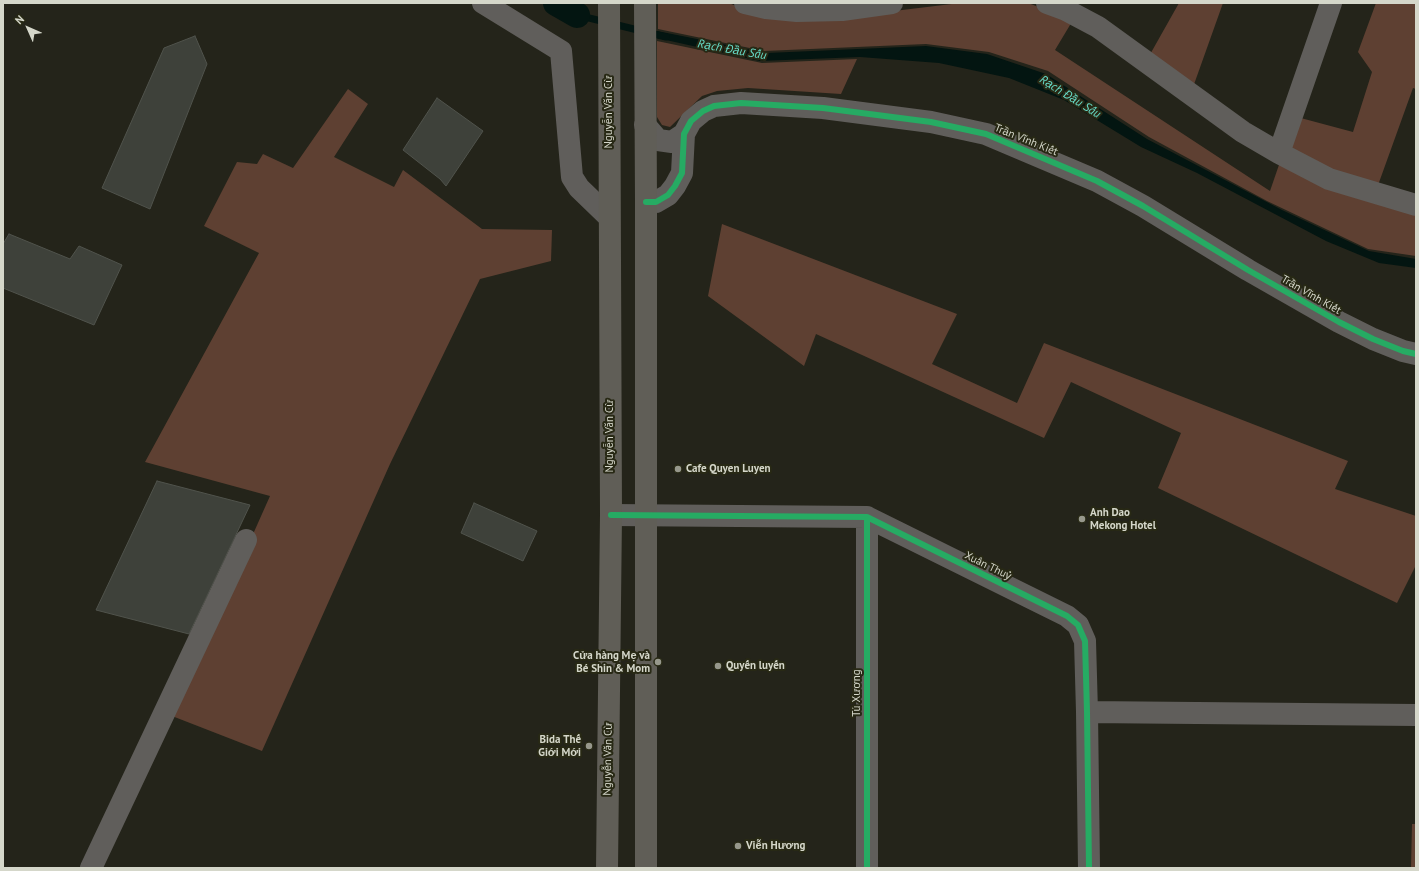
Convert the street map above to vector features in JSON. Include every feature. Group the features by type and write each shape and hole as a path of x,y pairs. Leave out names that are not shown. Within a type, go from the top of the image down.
{"main road":[{"name":"Nguyễn Văn Cừ","path":"607,868 611,515 609,3"},
{"path":"645,3 646,868"}],"street":[{"path":"483,3 561,51 572,177 579,188 609,217"},
{"path":"745,3 766,8 797,11 842,10 892,3"},
{"path":"1279,153 1331,3"},
{"path":"1056,7 1098,27 1244,132 1279,153 1329,179 1416,205"},
{"name":"Trần Vĩnh Kiết","path":"684,134 691,121 703,110 714,106 741,103 824,108 930,122 986,134 1096,181 1143,206 1248,270 1339,322 1373,339 1403,351 1416,354"},
{"path":"645,125 658,140 672,142 684,134"},
{"path":"646,202 656,202 668,195 675,186 682,173 684,134"},
{"name":"Xuân Thuỷ","path":"611,515 646,514 867,517 1067,616 1078,625 1085,640 1089,868"},
{"name":"Tú Xương","path":"867,517 867,868"},
{"path":"91,868 246,540"},
{"path":"1087,712 1416,715"}],"shaded area":[{"path":"658,3 729,3 752,13 836,18 960,3 1028,3 1073,20 1055,50 1270,191 1281,159 1416,210 1416,256 1368,249 1267,201 1149,137 1048,71 989,52 926,44 764,51 658,29"},
{"path":"1179,3 1223,3 1192,90 1148,58"},
{"path":"1376,3 1416,3 1416,89 1413,88 1377,188 1285,151 1297,117 1353,132 1372,72 1358,52"},
{"path":"657,41 762,63 857,59 841,94 748,88 717,91 702,96 670,127 662,125 657,117"},
{"path":"348,89 368,104 334,157 394,187 403,170 482,229 552,230 551,261 480,279 390,464 262,751 172,716 270,496 145,462 259,253 204,226 237,162 257,164 263,154 293,168"},
{"path":"722,224 957,314 932,364 1017,403 1044,343 1348,461 1335,489 1416,516 1416,565 1397,603 1158,488 1181,433 1071,382 1044,438 816,334 804,366 708,296"},
{"path":"1412,824 1416,824 1416,868 1411,868"}],"water":[{"name":"Rạch Đầu Sấu","path":"657,31 767,53 926,46 987,54 1046,74 1147,139 1282,210 1369,251 1416,259 1416,268 1379,263 1326,241 1197,173 1141,147 1064,100 1009,78 939,63 860,57 760,61 657,38"}],"building":[{"path":"195,36 207,64 150,209 102,188 164,48"},
{"path":"437,98 483,131 446,186 440,179 403,150"},
{"path":"9,234 70,259 79,246 122,265 94,325 3,288 3,244"},
{"path":"157,481 250,505 189,634 96,610"},
{"path":"474,503 537,531 523,561 461,533"}],"waterway":[{"path":"556,3 577,15"},
{"name":"Rạch Đầu Sấu","path":"577,15 666,37"}],"cycle path":[{"path":"646,202 656,202 668,195 675,186 682,173 684,134 691,121 703,111 714,106 741,103 823,108 931,122 986,134 1097,181 1143,206 1248,270 1339,322 1373,339 1403,351 1416,354"},
{"path":"611,515 867,517 1067,616 1078,625 1085,641 1089,868"},
{"path":"867,517 867,868"}],"place":[{"name":"Cafe Quyen Luyen","path":"678,469"},
{"name":"Anh Dao Mekong Hotel","path":"1082,519"},
{"name":"Cửa hàng Mẹ và Bé Shin & Mom","path":"658,662"},
{"name":"Quyến luyến","path":"718,666"},
{"name":"Bida Thế Giới Mới","path":"589,746"},
{"name":"Viễn Hương","path":"738,846"}]}
